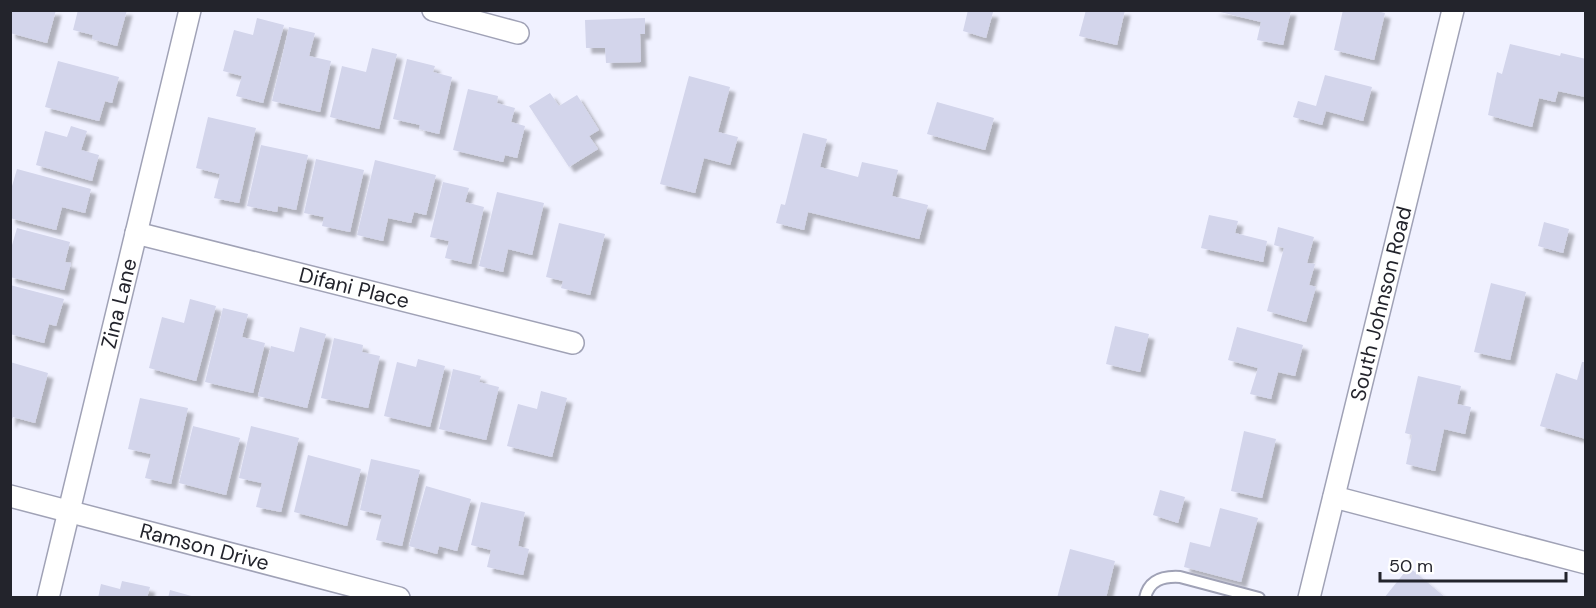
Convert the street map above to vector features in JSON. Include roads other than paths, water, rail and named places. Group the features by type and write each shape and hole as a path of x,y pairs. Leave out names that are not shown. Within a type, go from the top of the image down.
{"street":[{"name":"Zina Lane","path":"48,597 190,10"},
{"path":"433,10 518,33"},
{"name":"South Johnson Road","path":"1309,597 1454,10"},
{"name":"Difani Place","path":"136,233 573,344"},
{"name":"Ramson Drive","path":"10,496 345,591 399,597"},
{"path":"1334,497 1586,563"}],"lane":[{"path":"1145,597 1147,589 1158,579 1169,576 1259,597"}]}
